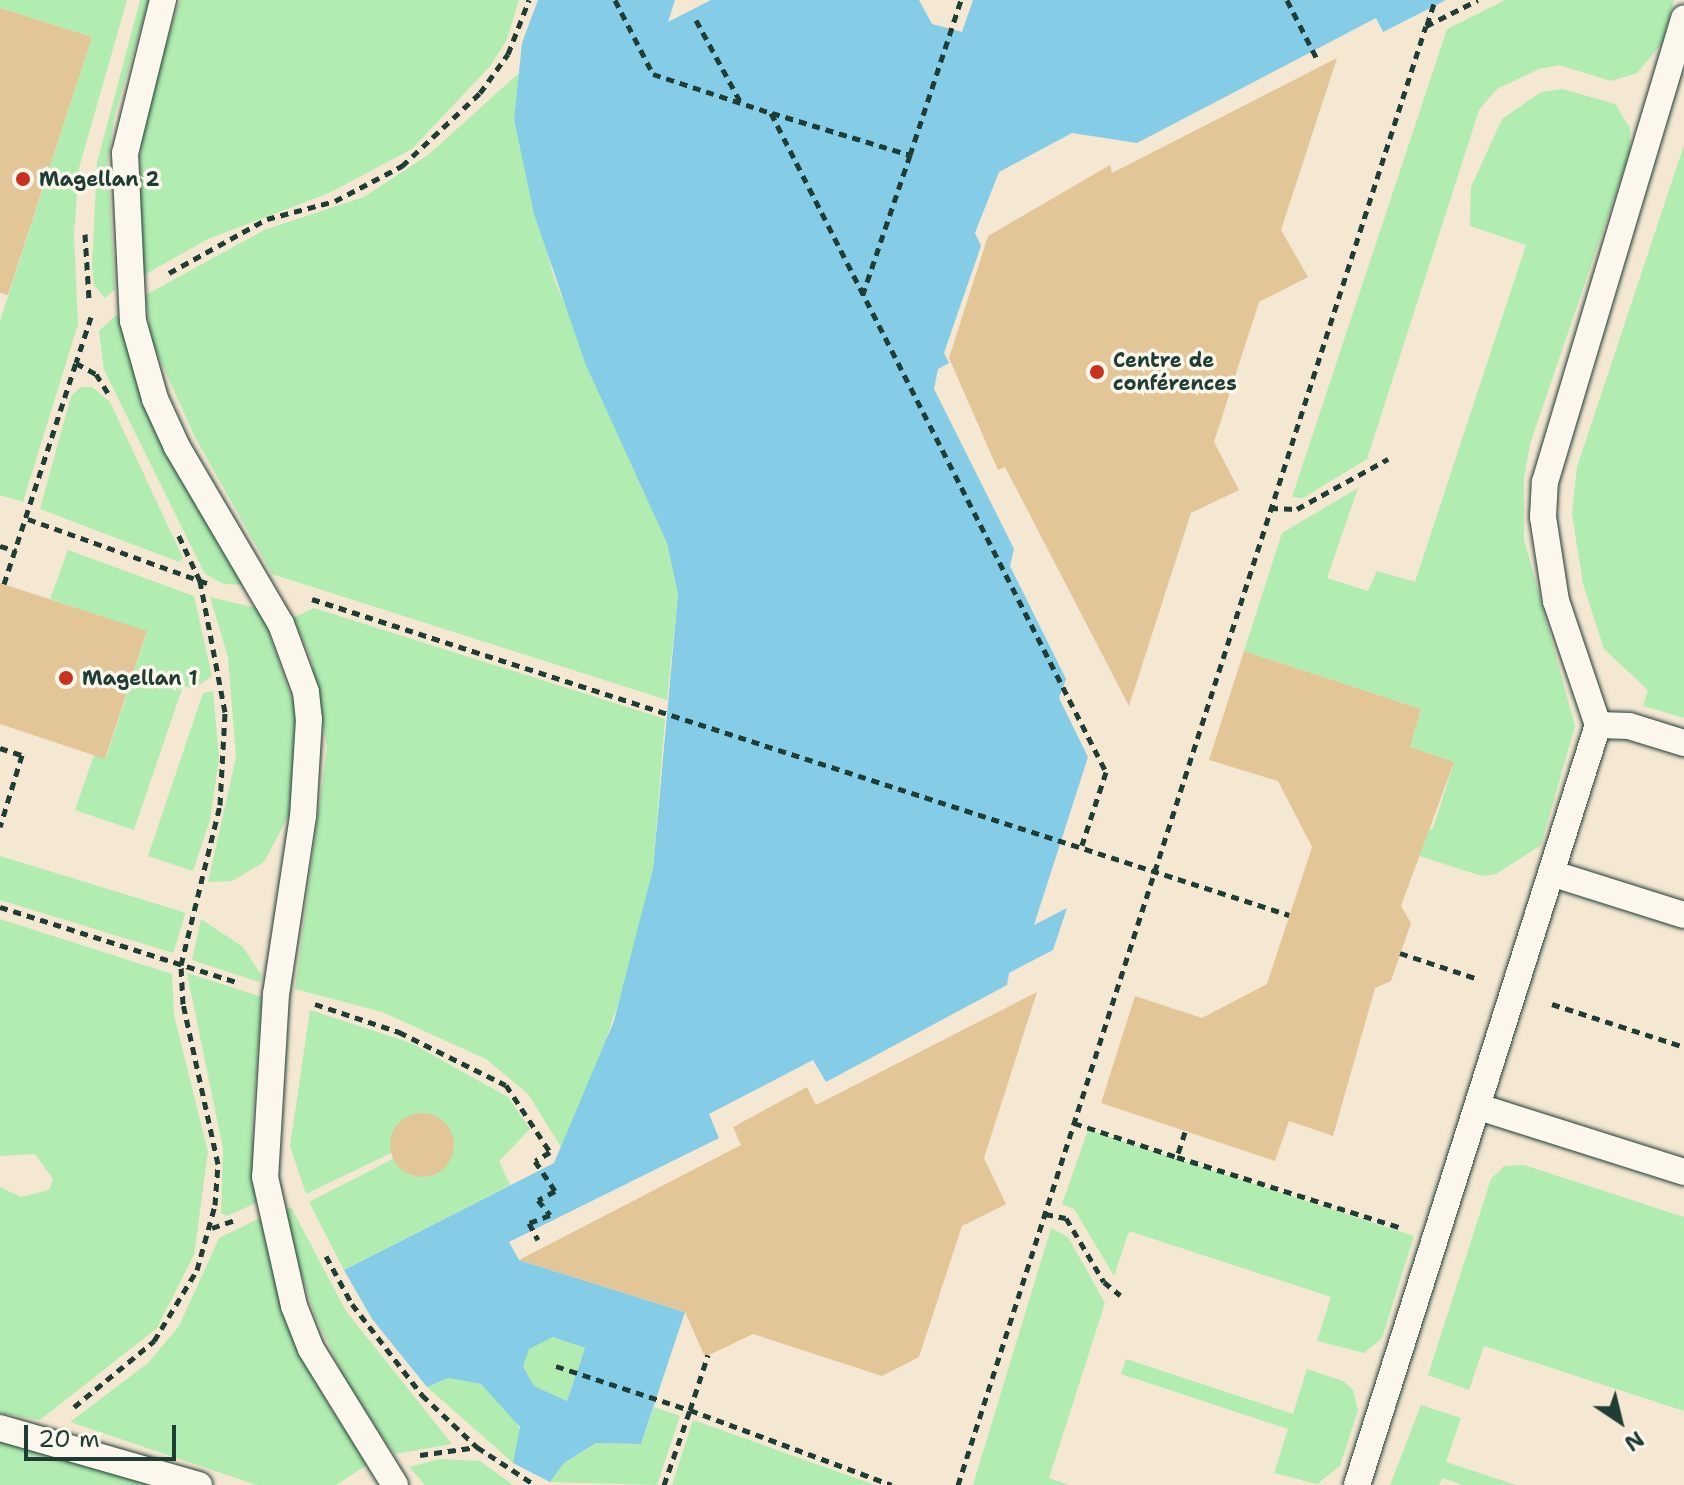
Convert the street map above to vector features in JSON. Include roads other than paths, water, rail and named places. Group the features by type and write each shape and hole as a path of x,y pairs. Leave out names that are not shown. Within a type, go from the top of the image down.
{"lane":[{"path":"163,0 125,153 129,297 155,399 265,592 295,658 309,719 269,1070 264,1146 270,1206 294,1306 311,1349 395,1485"},
{"path":"1357,1485 1554,874 1598,725 1556,601 1543,517 1545,482 1684,18"},
{"path":"1598,725 1629,726 1684,743"},
{"path":"1554,874 1684,915"},
{"path":"1479,1107 1684,1172"},
{"path":"0,1428 34,1435 199,1485"}],"water":[{"path":"538,0 675,0 668,22 711,0 919,0 932,24 962,32 973,0 1446,0 1383,32 1376,18 1137,143 1072,133 999,172 975,233 981,246 944,353 949,363 938,369 934,389 1014,549 1010,566 1066,679 1059,698 1088,757 1034,925 1067,908 1053,950 1009,973 1007,985 826,1082 813,1060 709,1114 719,1138 509,1242 519,1260 685,1312 641,1444 596,1443 564,1463 550,1482 513,1463 520,1427 481,1384 448,1378 427,1387 372,1319 344,1270 554,1163 614,1021 653,869 678,594 667,543 585,363 534,214 514,119 522,43","holes":["553,1337 585,1348 567,1401 534,1386 523,1366 529,1349"]}],"place":[{"name":"Magellan 2","path":"23,179"},
{"name":"Centre de conférences","path":"1097,372"},
{"name":"Magellan 1","path":"66,678"}]}
